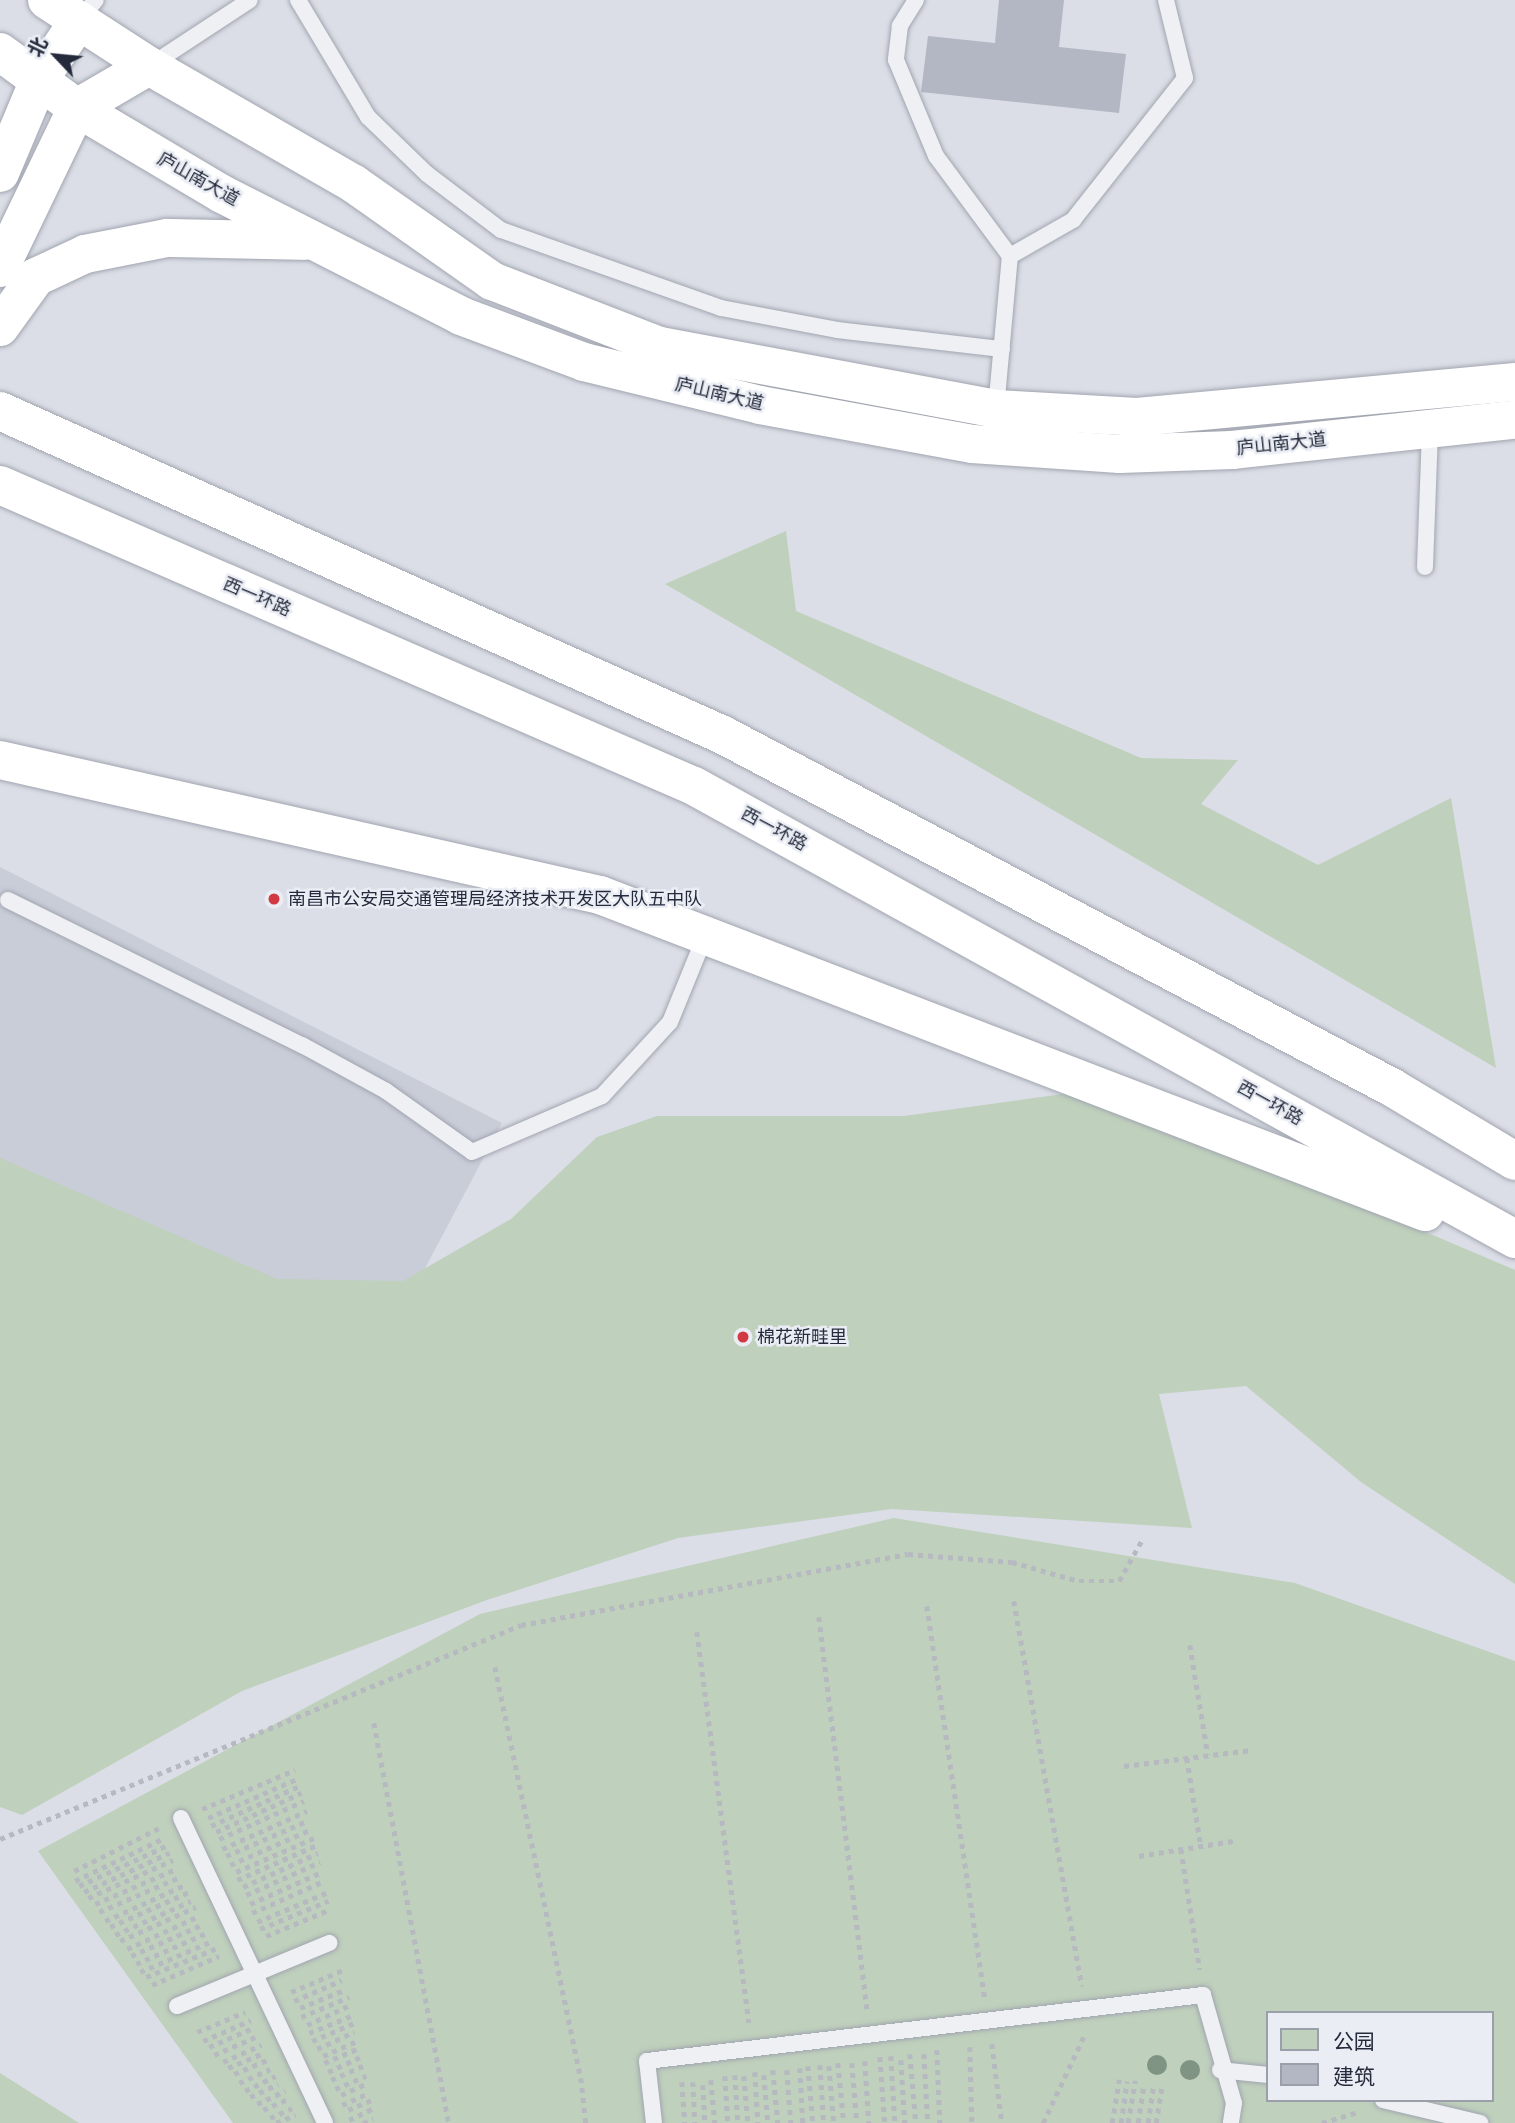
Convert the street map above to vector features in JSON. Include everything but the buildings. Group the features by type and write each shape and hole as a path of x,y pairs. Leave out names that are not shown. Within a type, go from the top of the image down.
{"highway":[{"name":"庐山南大道","path":"47,0 88,10 149,66 354,184 492,281 660,346 996,409 1137,417 1515,382"},
{"path":"0,173 39,80 88,10"},
{"name":"庐山南大道","path":"0,52 78,107 180,171 461,316 583,362 760,405 972,443 1120,454 1232,450 1515,419"},
{"path":"0,268 78,107 149,66"},
{"path":"0,80 39,80"},
{"path":"0,327 36,277 85,254 167,238 312,241"},
{"path":"0,411 723,735 1393,1088 1515,1161"},
{"name":"西一环路","path":"0,485 694,786 1515,1239"},
{"path":"0,760 600,895 1515,1247"}],"lane":[{"path":"149,66 250,0"},
{"path":"298,0 368,117 427,174 501,230 721,308 836,330 1002,349"},
{"path":"916,0 900,26 896,60 936,156 1010,256 996,409"},
{"path":"1010,256 1073,220 1185,78 1166,0"},
{"path":"1425,567 1430,429"},
{"path":"8,900 302,1045 386,1091 472,1152 602,1096 670,1022 706,934"},
{"path":"181,1818 325,2123"},
{"path":"177,2006 329,1943"},
{"path":"654,2123 647,2061 752,2048 867,2040 989,2020 1203,1995 1220,2070 1234,2103 1231,2123"},
{"path":"1220,2070 1266,2075"},
{"path":"1391,2102 1480,2123"}],"path":[{"path":"0,1839 521,1625 908,1554 1012,1562 1079,1581 1119,1581 1143,1538"},
{"path":"1014,1601 1086,2009 1092,2022 1043,2123"},
{"path":"926,1606 989,2020 1002,2123"},
{"path":"820,1617 867,2040 869,2123"},
{"path":"697,1632 752,2048"},
{"path":"1190,1645 1208,1755"},
{"path":"495,1667 586,2123"},
{"path":"374,1723 449,2123"},
{"path":"1124,1766 1251,1750"},
{"path":"1187,1758 1201,1846"},
{"path":"1139,1856 1233,1841"},
{"path":"1181,1849 1203,1995"},
{"path":"936,2041 940,2123"},
{"path":"969,2042 972,2123"},
{"path":"909,2050 916,2123"},
{"path":"924,2050 928,2123"},
{"path":"837,2055 844,2123"},
{"path":"852,2055 857,2123"},
{"path":"891,2055 895,2123"},
{"path":"799,2056 803,2123"},
{"path":"880,2056 885,2123"},
{"path":"901,2060 905,2123"},
{"path":"819,2061 824,2123"},
{"path":"808,2062 813,2123"},
{"path":"829,2065 834,2123"},
{"path":"734,2066 738,2123"},
{"path":"772,2066 778,2123"},
{"path":"787,2066 791,2123"},
{"path":"743,2072 748,2123"},
{"path":"754,2072 758,2123"},
{"path":"711,2075 715,2123"},
{"path":"725,2075 728,2123"},
{"path":"765,2075 768,2123"},
{"path":"1112,2123 1119,2080"},
{"path":"682,2081 685,2123"},
{"path":"693,2081 695,2123"},
{"path":"1121,2123 1127,2081"},
{"path":"1128,2123 1135,2081"},
{"path":"1138,2123 1144,2083"},
{"path":"703,2085 705,2123"},
{"path":"1148,2123 1153,2087"},
{"path":"1156,2123 1162,2087"},
{"path":"342,2123 374,2108"},
{"path":"1322,2123 1359,2112"},
{"path":"363,2123 373,2119"}],"shaded area":[{"path":"0,867 502,1123 377,1359 0,1179"}],"green space":[{"path":"786,531 796,611 1141,758 1238,760 1201,804 1318,865 1451,798 1496,1068 665,584"},
{"path":"1092,1090 1515,1270 1515,1584 1361,1482 1246,1386 1159,1394 1192,1528 892,1509 678,1538 487,1600 242,1691 22,1815 0,1807 0,1158 277,1279 403,1281 511,1219 597,1137 657,1116 904,1116"},
{"path":"894,1518 1295,1583 1515,1661 1515,2123 233,2123 38,1851 480,1614"},
{"path":"0,2073 79,2123 0,2123"}],"place":[{"name":"南昌市公安局交通管理局经济技术开发区大队五中队","path":"274,899"},
{"name":"棉花新畦里","path":"743,1337"}]}
